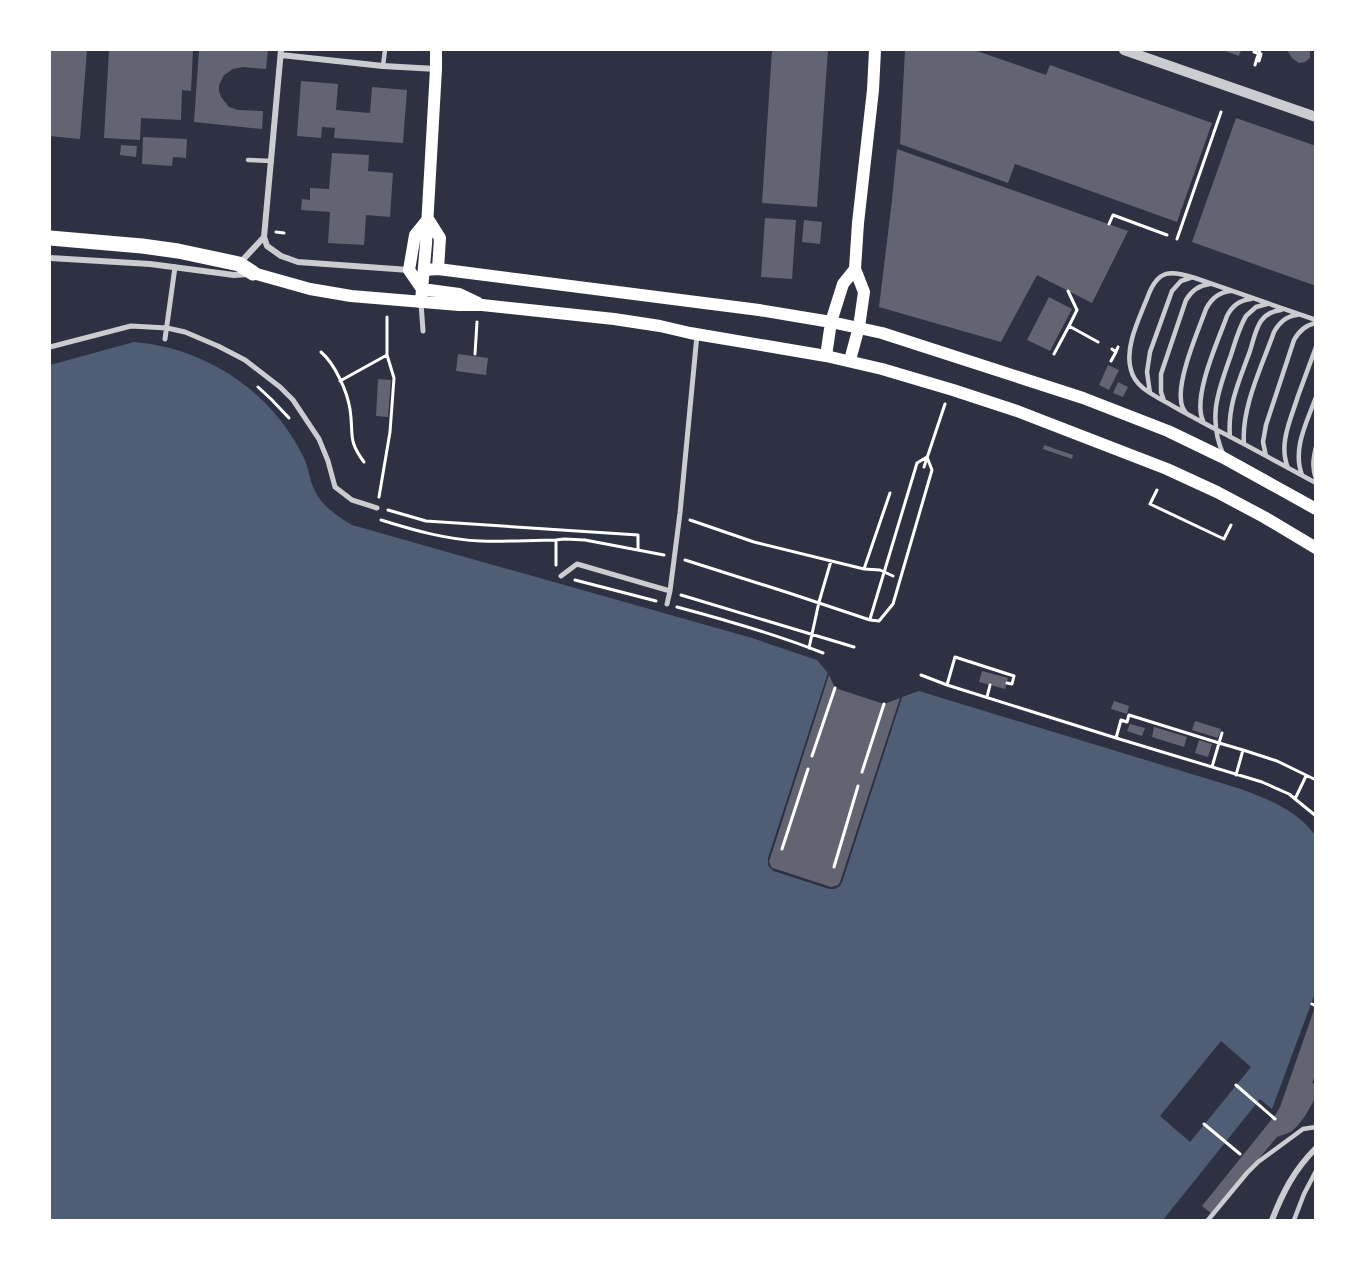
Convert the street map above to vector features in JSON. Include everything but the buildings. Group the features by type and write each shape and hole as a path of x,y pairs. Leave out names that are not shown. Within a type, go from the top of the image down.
{"highway":[{"path":"50,238 178,251 239,264 254,273"}],"main road":[{"path":"422,295 436,50"},
{"path":"850,360 859,327 864,292 855,270 875,50"},
{"path":"428,219 440,238 438,269"},
{"path":"422,295 409,270 415,236 428,219"},
{"path":"424,270 438,269 700,302 859,327 1083,398 1168,431 1224,458 1316,509"},
{"path":"826,356 831,321 843,284 855,270"},
{"path":"254,273 351,296 422,295 459,305 482,305 614,319 850,360 1017,411 1167,469 1217,492 1316,548"}],"street":[{"path":"424,270 298,262 281,256 267,246 264,237 281,52 383,66 436,69 442,50"},
{"path":"1124,50 1316,117"},
{"path":"239,264 264,237"},
{"path":"50,258 150,264 234,275 254,273"},
{"path":"165,339 175,267"},
{"path":"422,295 423,331"},
{"path":"50,347 131,326 167,328 196,337 245,360 293,400 319,439 335,487 352,500 377,508"},
{"path":"667,604 680,513 694,353 698,334"},
{"path":"561,576 577,564 670,591"},
{"path":"1272,1221 1291,1179 1316,1148"}],"lane":[{"path":"383,66 385,50"},
{"path":"248,159 272,161"},
{"path":"1316,321 1194,278 1178,273 1167,273 1157,279 1150,289 1131,342 1129,356 1133,377 1150,393 1316,481"},
{"path":"1150,393 1147,379 1149,359 1172,291 1181,281 1194,278"},
{"path":"1164,401 1161,392 1161,374 1186,300 1193,290 1201,286 1214,285"},
{"path":"1186,413 1181,402 1181,387 1206,309 1213,298 1219,294 1231,291 1239,294"},
{"path":"1204,423 1200,407 1202,389 1227,316 1240,301 1251,299 1260,301"},
{"path":"1224,458 1216,429 1215,405 1218,392 1243,321 1249,311 1259,305 1275,306"},
{"path":"1230,437 1231,406 1258,327 1265,316 1271,312 1279,310 1291,312"},
{"path":"1244,444 1248,405 1274,332 1281,322 1290,316 1307,317"},
{"path":"1266,456 1263,442 1266,425 1294,340 1301,330 1316,321"},
{"path":"1288,468 1284,454 1285,436 1316,347"},
{"path":"1302,475 1298,453 1316,397"},
{"path":"1316,447 1312,470 1316,481"},
{"path":"1208,1221 1258,1162 1303,1129 1316,1126"},
{"path":"1294,1221 1316,1171"}],"path":[{"path":"1258,60 1262,50"},
{"path":"1254,52 1262,54 1255,65"},
{"path":"1177,239 1221,112"},
{"path":"1109,224 1113,215 1167,236"},
{"path":"1054,354 1077,310 1068,291"},
{"path":"387,317 387,355 394,378 390,432 377,508 426,521 638,534 638,550"},
{"path":"475,354 477,322"},
{"path":"1069,326 1098,342"},
{"path":"321,352 328,358 340,381 350,409 352,439 355,449 364,462"},
{"path":"1111,361 1116,352"},
{"path":"340,381 387,355"},
{"path":"256,386 290,419"},
{"path":"924,467 945,404"},
{"path":"870,620 917,463 927,457"},
{"path":"556,540 564,538 585,540 674,557 879,621 893,604 932,470 927,457"},
{"path":"1157,490 1150,504 1192,524 1224,539 1231,525"},
{"path":"864,569 890,493"},
{"path":"680,513 690,520 754,542 884,572 892,576"},
{"path":"1220,531 1226,534"},
{"path":"809,648 831,561"},
{"path":"670,591 854,647"},
{"path":"947,685 955,657 1014,676 1012,684 1007,683"},
{"path":"921,675 1262,782 1289,795 1316,816"},
{"path":"987,697 990,685"},
{"path":"812,756 836,687"},
{"path":"862,772 884,704"},
{"path":"1116,738 1121,720 1127,722 1129,715 1277,761 1316,780"},
{"path":"1212,767 1222,733"},
{"path":"1236,775 1243,750"},
{"path":"783,849 808,769"},
{"path":"1295,799 1306,775"},
{"path":"834,867 858,786"},
{"path":"1236,1085 1275,1119"},
{"path":"1204,1124 1240,1154"}],"water":[{"path":"134,342 186,353 234,377 254,393 290,433 305,460 313,487 322,502 352,525 752,638 817,660 828,673 768,858 768,865 774,871 830,889 842,882 902,697 919,691 1241,789 1291,812 1315,835 1315,993 1272,1109 1260,1099 1163,1220 50,1220 50,365"}],"pier":[{"path":"828,673 830,677 771,859 831,886 835,886 839,881 899,699 902,697 842,882 835,889 774,871 768,862"},
{"path":"1221,1041 1251,1067 1190,1142 1160,1116"}]}
